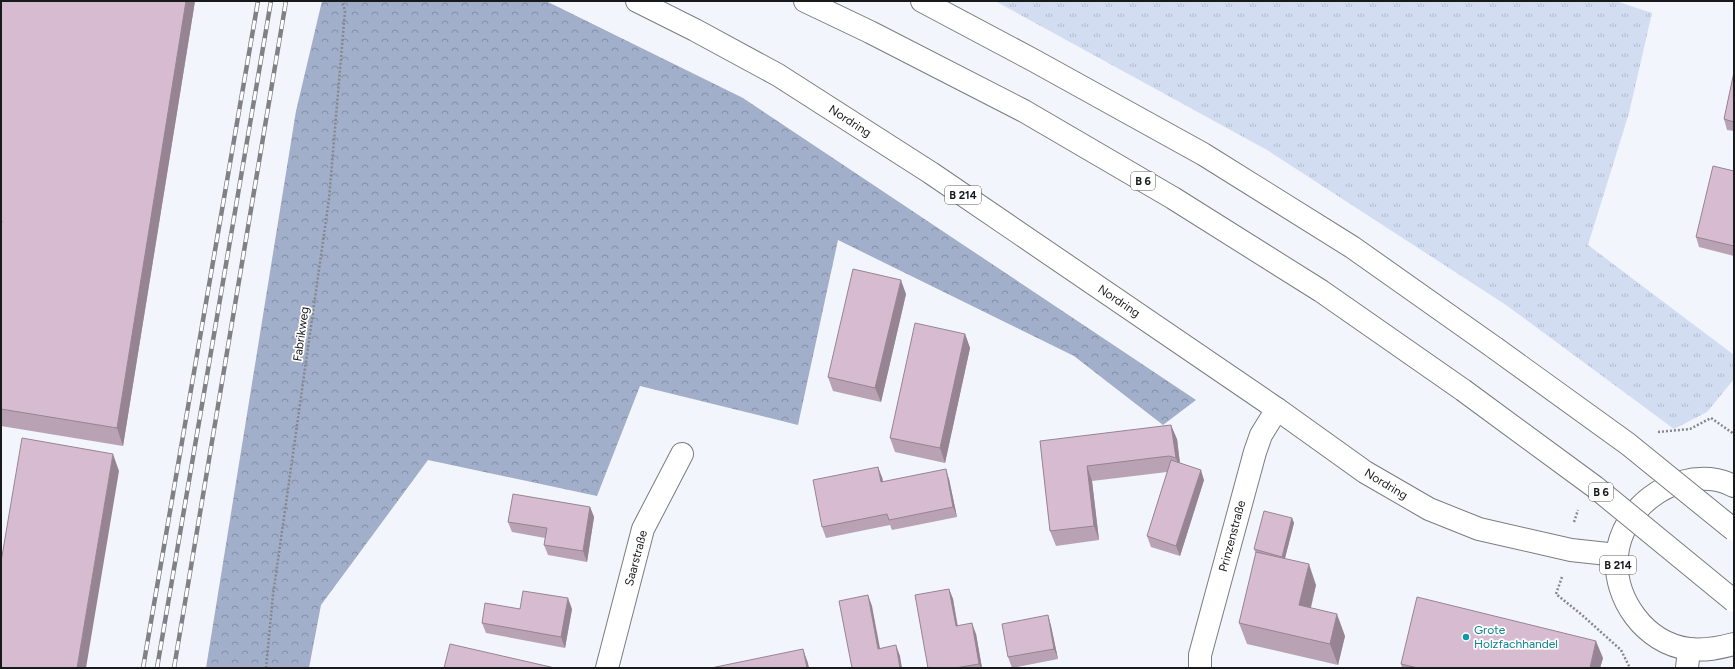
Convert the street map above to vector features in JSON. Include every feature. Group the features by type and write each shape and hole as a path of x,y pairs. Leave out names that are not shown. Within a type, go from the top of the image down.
{"main road":[{"name":"Nordring","path":"637,1 695,30 785,79 931,173 1276,409 1365,472 1429,509 1479,529 1571,550 1617,555"},
{"name":"B 6","path":"805,1 891,42 1024,111 1173,198 1314,287 1463,390 1595,487 1734,601"},
{"path":"922,1 1033,60 1203,154 1352,247 1628,444 1734,530"},
{"name":"Prinzenstraße","path":"1200,668 1200,655 1255,452 1261,435 1276,409"},
{"name":"Saarstraße","path":"607,668 643,529 682,454"},
{"name":"B 214","path":"1734,486 1717,480 1689,480 1663,489 1640,505 1625,528 1617,555 1618,581 1627,606 1643,626 1664,642 1688,659 1734,644"}],"path":[{"name":"Fabrikweg","path":"266,668 273,595 329,200 344,11 342,1"},
{"path":"1711,418 1734,434"},
{"path":"1556,594 1621,650 1630,668"}],"green space":[{"path":"322,1 546,1 743,98 1196,400 1163,425 1074,356 838,240 798,425 640,386 597,496 428,460 321,605 309,668 206,668 296,111"},
{"path":"995,1 1616,1 1652,13 1629,113 1588,245 1734,355 1734,379 1707,412 1674,429 1506,305 1267,150"}],"building":[{"path":"1,1 186,1 117,428 1,409"},
{"path":"1734,72 1734,122 1724,119"},
{"path":"1713,166 1734,171 1734,246 1696,237"},
{"path":"853,269 901,280 875,388 828,377"},
{"path":"915,323 965,334 940,448 890,438"},
{"path":"1171,425 1176,458 1169,456 1087,466 1094,526 1050,531 1040,441"},
{"path":"22,438 113,454 77,668 1,668 1,562"},
{"path":"1171,460 1201,470 1176,546 1147,536"},
{"path":"878,467 881,482 946,469 953,507 889,520 887,514 822,527 813,480"},
{"path":"513,494 590,507 583,551 544,545 547,528 508,522"},
{"path":"1264,511 1292,518 1282,557 1254,549"},
{"path":"1256,552 1309,564 1299,605 1337,614 1330,644 1239,623"},
{"path":"949,589 956,626 972,623 979,664 955,668 928,668 915,595"},
{"path":"523,591 568,598 561,637 482,623 485,603 520,609"},
{"path":"868,595 878,649 896,645 900,668 852,668 839,601"},
{"name":"Grote Holzfachhandel","path":"1417,597 1596,641 1590,668 1418,668 1401,664"},
{"path":"1048,615 1054,649 1008,657 1002,624"},
{"path":"450,644 555,668 444,668"},
{"path":"803,649 807,668 711,668"}],"railway":[{"path":"143,668 258,1"},
{"path":"157,668 271,1"},
{"path":"174,668 286,1"}],"place":[{"name":"Grote Holzfachhandel","path":"1466,637"}]}
